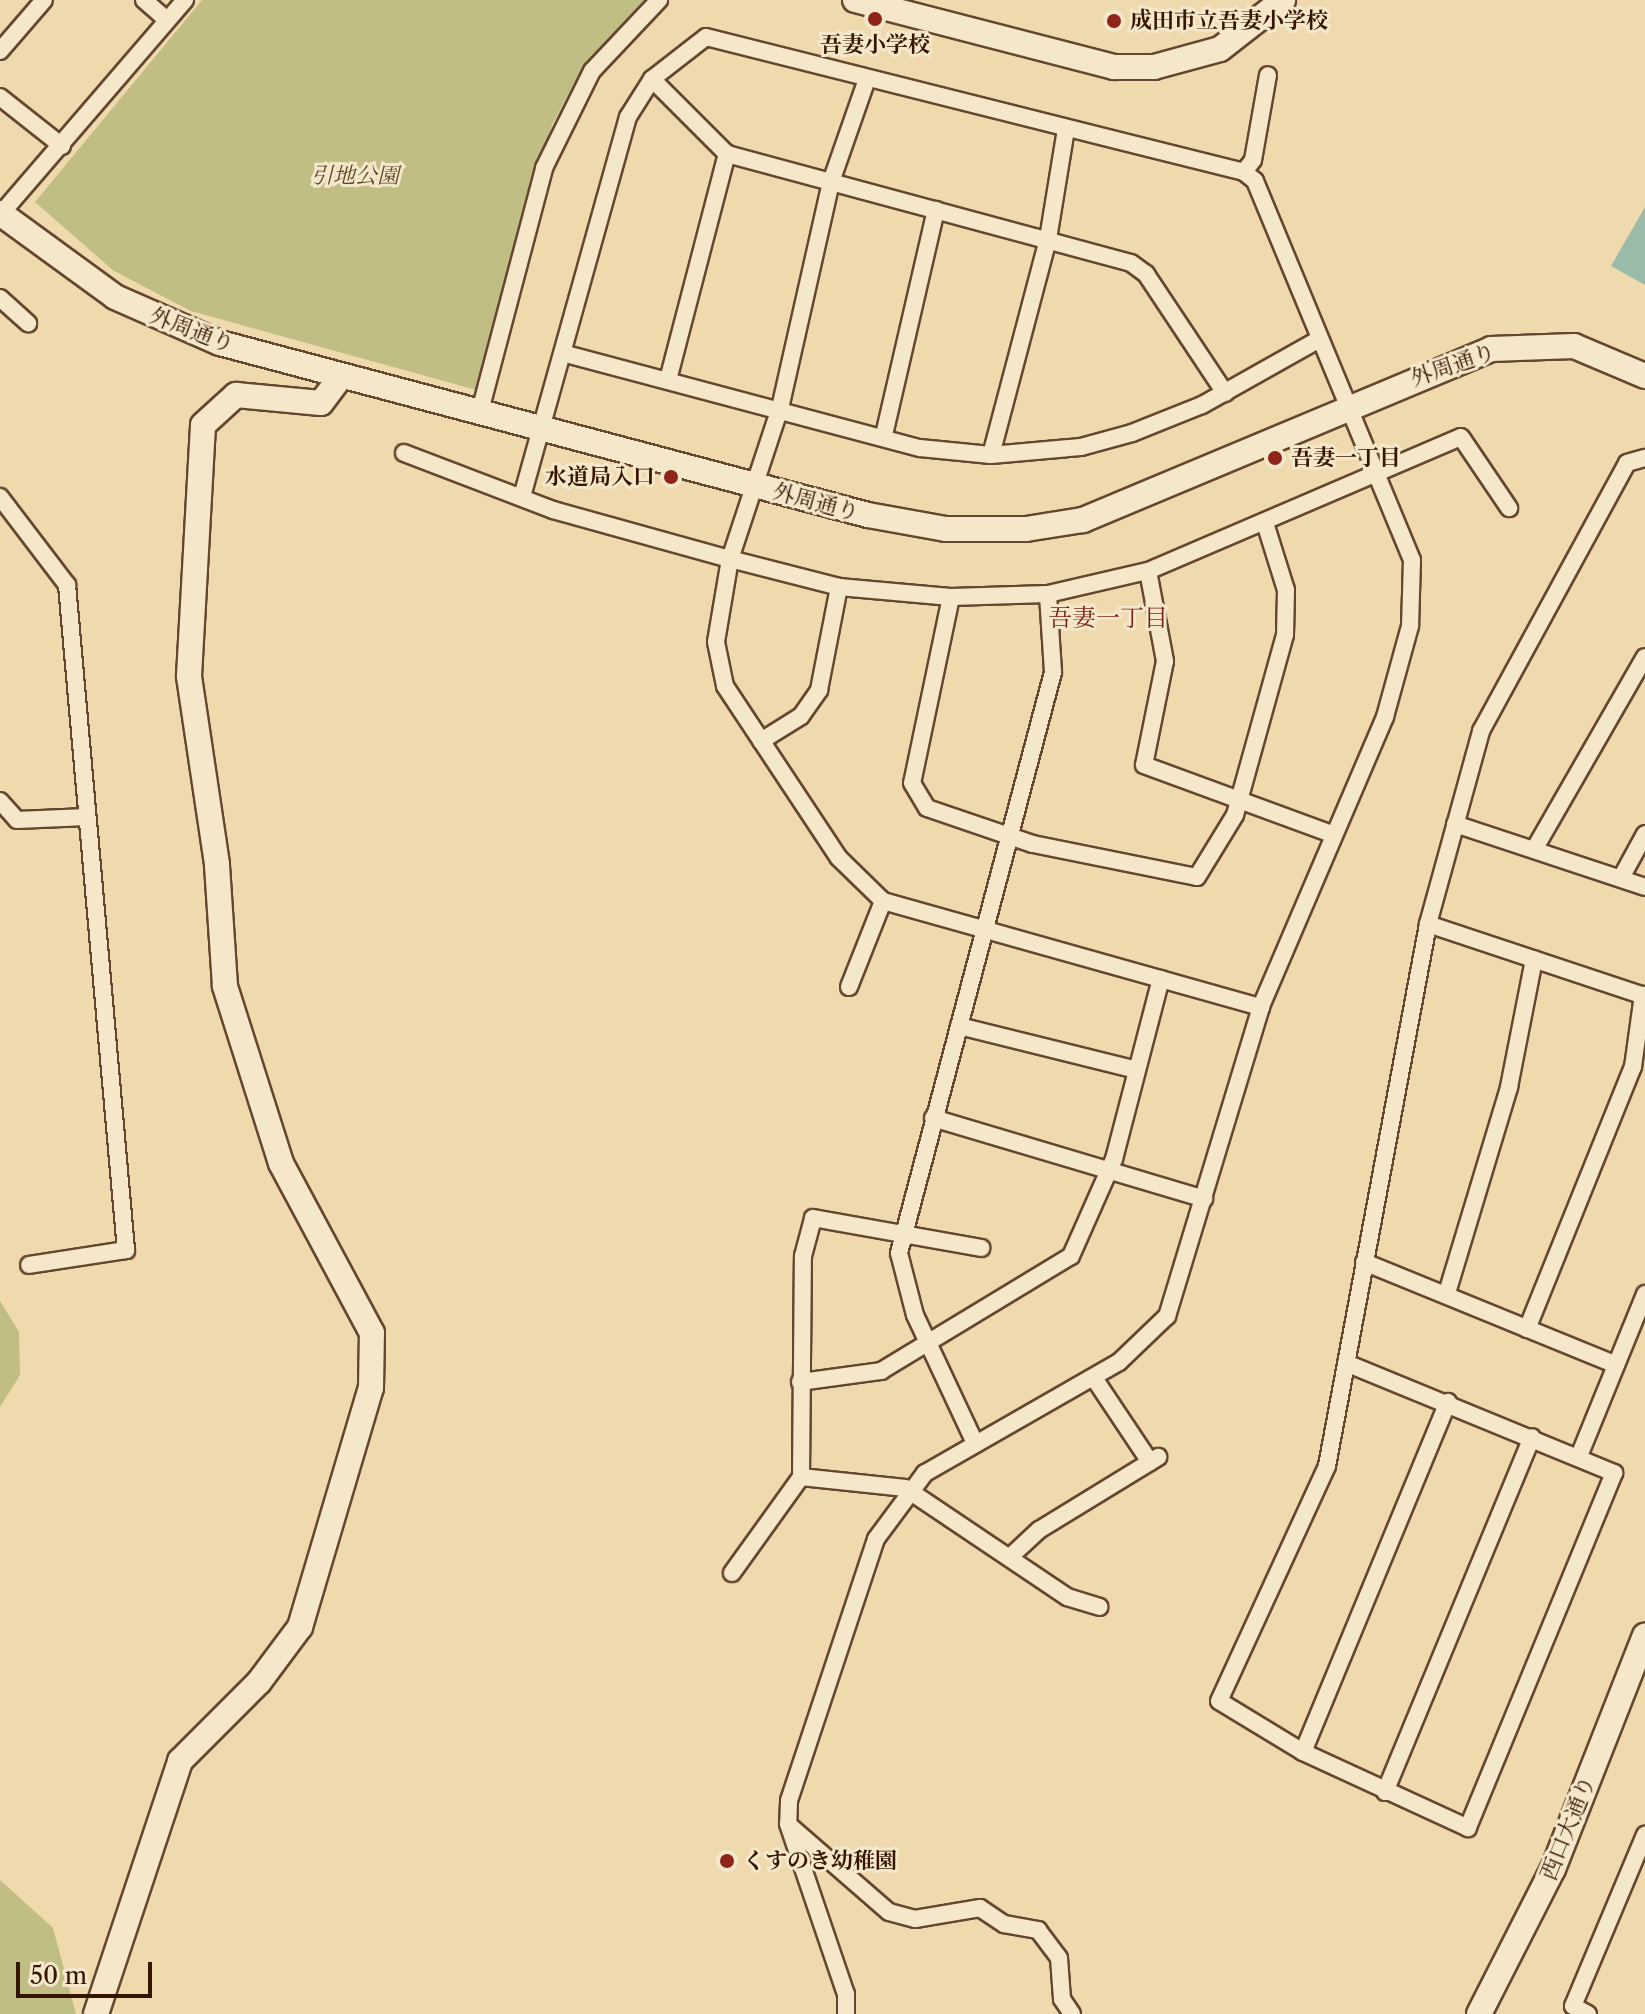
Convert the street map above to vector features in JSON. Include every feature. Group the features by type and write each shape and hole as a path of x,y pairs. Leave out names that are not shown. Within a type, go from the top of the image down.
{"street":[{"path":"0,51 44,0"},
{"path":"144,0 167,20"},
{"path":"0,214 62,146 185,0"},
{"path":"480,411 544,168 592,71 659,0"},
{"path":"855,0 1114,67 1154,67 1220,49 1283,0"},
{"path":"523,493 566,354 628,117 652,79 706,37 866,82 1244,172 1255,181 1346,407 1376,476 1405,530 1415,594 1385,717 1332,834 1261,1007 1167,1316 1137,1348 1094,1378 975,1443 905,1494 876,1539 789,1801 788,1824 846,1994 846,2014"},
{"path":"1244,172 1256,146 1268,75"},
{"path":"652,79 727,154 1048,239 1146,274 1225,393"},
{"path":"866,82 831,182 780,408 730,559 716,658 761,741 839,858 883,901 1261,1007"},
{"path":"0,97 62,146"},
{"path":"991,455 1048,239 1066,129"},
{"path":"668,380 727,154"},
{"path":"884,435 936,210"},
{"name":"外周通り","path":"0,214 82,276 147,313 220,343 755,486 922,526 1056,526 1117,508 1437,366 1516,345 1574,346 1645,376"},
{"path":"0,298 28,323"},
{"path":"566,354 884,435 991,455 1081,447 1225,393 1318,340"},
{"path":"96,2014 180,1761 259,1682 300,1627 371,1388 372,1333 285,1174 225,986 217,864 189,676 203,425 236,395 321,403 341,376"},
{"path":"404,453 523,493 553,510 730,559 839,587 951,597 1048,594 1148,571 1461,437 1509,508"},
{"path":"1346,1363 1609,1468 1611,1484 1468,1828 1303,1752 1219,1701 1327,1466 1364,1262 1428,924 1481,731 1513,665 1627,463 1645,458"},
{"path":"0,497 67,585 126,1250 29,1265"},
{"path":"951,597 913,790 935,814 1187,879 1204,871 1238,796 1287,613 1265,523"},
{"path":"1148,571 1165,661 1144,765 1238,796 1332,834"},
{"path":"761,741 801,716 819,690 839,587"},
{"path":"975,1443 902,1283 901,1231 986,929 1053,672 1048,594"},
{"path":"1535,848 1645,657"},
{"path":"0,801 17,820 87,817"},
{"path":"1455,824 1645,887"},
{"path":"1621,878 1645,834"},
{"path":"849,987 883,901"},
{"path":"1428,924 1644,995 1626,1090 1527,1329"},
{"path":"1447,1293 1509,1087 1534,959"},
{"path":"800,1382 865,1377 929,1344 1061,1266 1089,1227 1111,1168 1161,979"},
{"path":"959,1026 1137,1070"},
{"path":"933,1118 1111,1168 1204,1199"},
{"path":"732,1573 801,1477 803,1256 813,1218 901,1231 981,1248"},
{"path":"1364,1262 1447,1293 1616,1365"},
{"path":"1579,1456 1645,1294"},
{"path":"1011,1556 1154,1460 1094,1378"},
{"path":"1303,1752 1448,1402"},
{"path":"1385,1792 1532,1437"},
{"path":"801,1477 898,1486 905,1494 939,1506 1067,1597 1100,1607"},
{"name":"西口大通り","path":"1479,2014 1553,1869 1645,1636"},
{"path":"788,1824 889,1912 915,1919 980,1908 1004,1924 1038,1930 1059,1958 1062,1999 1072,2014"},
{"path":"1588,2014 1573,2006 1645,1835"}],"green space":[{"name":"引地公園","path":"202,0 644,0 585,63 552,125 480,391 191,311 114,271 35,202"},
{"path":"0,1301 19,1332 20,1375 0,1407"},
{"path":"0,1880 53,1928 76,2014 0,2014"}],"shaded area":[{"path":"1645,207 1645,285 1611,266"}],"place":[{"name":"吾妻小学校","path":"875,19"},
{"name":"成田市立吾妻小学校","path":"1114,21"},
{"name":"吾妻一丁目","path":"1275,458"},
{"name":"水道局入口","path":"671,477"},
{"name":"くすのき幼稚園","path":"727,1861"}],"district":[{"name":"吾妻一丁目","path":"1108,618"}]}
